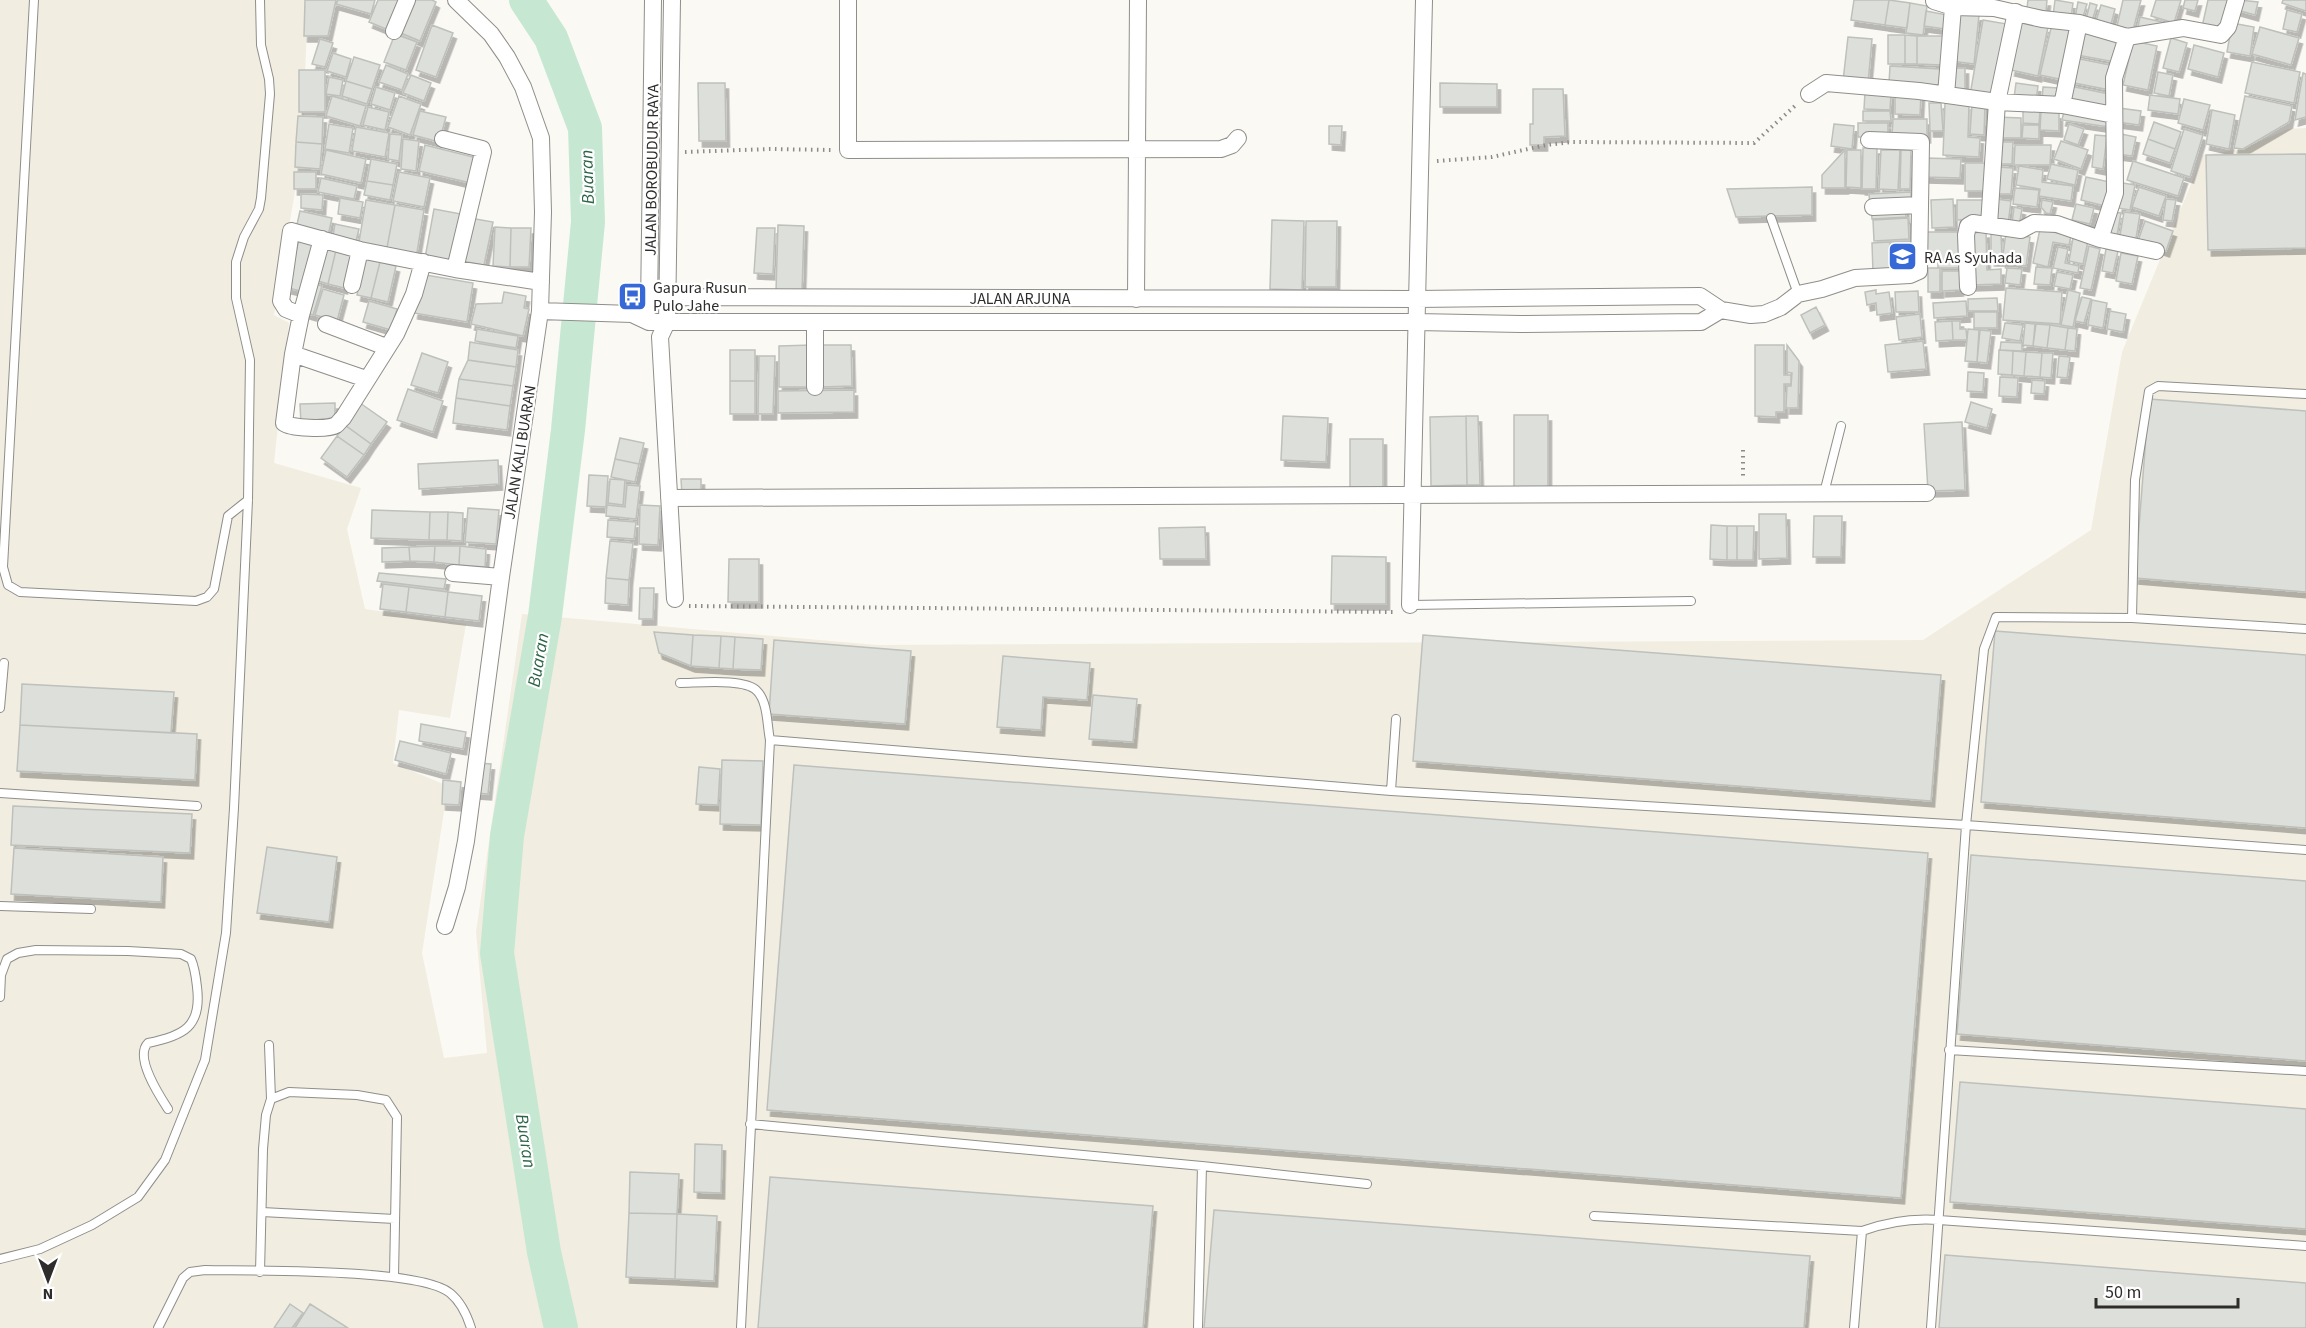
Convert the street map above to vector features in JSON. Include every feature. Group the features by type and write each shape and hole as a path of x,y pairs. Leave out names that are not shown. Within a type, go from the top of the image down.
{"street":[{"path":"394,31 407,0"},
{"name":"JALAN KALI BUARAN","path":"445,926 457,887 466,842 501,577 545,311 541,282 543,212 541,138 523,87 507,57 491,34 456,0"},
{"name":"JALAN BOROBUDUR RAYA","path":"649,322 653,0"},
{"name":"JALAN BOROBUDUR RAYA","path":"672,0 667,297 663,329 675,599"},
{"path":"848,0 848,150 1221,149 1232,146 1238,138"},
{"path":"1136,299 1138,0"},
{"path":"1410,605 1424,0"},
{"path":"1934,1 1953,7 1994,8 2042,19 2079,23 2127,37 2184,28 2221,35 2228,27 2236,0"},
{"path":"1946,95 1953,7"},
{"path":"1989,225 1997,102 2016,12"},
{"path":"2062,105 2079,23"},
{"path":"2100,239 2115,193 2114,78 2127,37"},
{"path":"652,82 671,82"},
{"path":"1809,94 1826,83 1997,102 2062,105 2114,115"},
{"path":"443,139 482,149 483,152 455,269"},
{"path":"1721,310 1751,315 1764,314 1781,307 1798,294 1855,278 1910,275 1919,271 1921,142 1869,140"},
{"path":"1873,207 1920,205"},
{"path":"1968,287 1966,235 1968,226 1973,224 2021,230 2034,223 2057,224 2100,239 2156,251"},
{"path":"300,315 286,309 281,301 291,231 360,250 455,269 541,282"},
{"path":"322,239 300,315 284,423 287,426 328,428 336,425 343,418 396,334 414,294 423,262"},
{"path":"352,285 360,250"},
{"name":"JALAN ARJUNA","path":"649,297 1416,299 1700,296 1721,310 1701,322 1521,324 815,322 663,329"},
{"path":"625,314 649,297"},
{"path":"1521,297 1521,324"},
{"path":"906,298 906,322"},
{"path":"990,298 990,322"},
{"path":"1102,299 1102,322"},
{"path":"1249,322 1250,299"},
{"path":"545,311 625,314 663,329"},
{"path":"815,322 815,387"},
{"path":"326,324 386,347"},
{"path":"293,354 366,379"},
{"path":"669,498 1927,493"},
{"path":"453,573 501,577"}],"lane":[{"path":"34,0 3,567 8,585 20,592 196,601 207,597 214,589 228,516 248,500"},
{"path":"0,1259 40,1249 92,1225 138,1197 165,1160 205,1060 226,933 234,807 248,500 250,360 236,298 236,262 244,237 259,209 261,198 270,94 261,45 260,0"},
{"path":"1771,218 1798,294"},
{"path":"2133,618 2135,480 2149,391 2158,386 2306,394"},
{"path":"1824,493 1841,426"},
{"path":"1410,605 1692,601"},
{"path":"1931,1328 1966,825 1984,649 1996,617 2133,618 2306,629"},
{"path":"0,708 4,663"},
{"path":"680,683 747,684 759,692 764,704 770,740 741,1328"},
{"path":"1391,790 1396,719"},
{"path":"770,740 1391,790 1966,825 2306,850"},
{"path":"0,793 197,806"},
{"path":"0,906 91,909"},
{"path":"0,996 1,975 7,959 18,953 36,950 128,951 181,954 191,959 199,1004 198,1012 181,1034 148,1043 143,1049 145,1064 151,1080 168,1109"},
{"path":"260,1272 264,1138 266,1115 271,1099 269,1045"},
{"path":"1949,1050 2306,1071"},
{"path":"271,1099 289,1092 357,1095 386,1100 397,1117 394,1277"},
{"path":"750,1124 1202,1166 1367,1184"},
{"path":"1198,1328 1202,1166"},
{"path":"262,1212 395,1219"},
{"path":"1594,1216 1862,1232 1884,1224 1921,1219 2306,1246"},
{"path":"1854,1328 1862,1232"},
{"path":"158,1328 183,1278 190,1272 204,1270 394,1277 449,1292 466,1313 471,1328"}],"path":[{"path":"1421,162 1473,160 1572,142 1754,143 1809,94"},
{"path":"670,153 770,148 848,150"},
{"path":"1743,450 1744,493"},
{"path":"675,599 676,604 680,606 1404,612 1410,605"}],"shaded area":[{"path":"0,0 308,0 302,150 274,315 289,323 274,463 361,488 347,529 365,609 466,624 450,718 399,710 393,763 448,786 422,953 444,1058 487,1053 476,932 522,614 877,645 1923,640 2091,530 2122,352 2203,155 2242,149 2288,129 2306,128 2306,1328 0,1328"}],"building":[{"path":"305,0 336,0 328,36 304,36"},
{"path":"338,0 375,0 371,14 336,4"},
{"path":"378,0 403,0 391,31 369,22"},
{"path":"409,0 436,2 420,41 396,31"},
{"path":"1854,0 1889,0 1885,25 1851,20"},
{"path":"1889,0 1910,3 1907,28 1885,25"},
{"path":"2028,0 2047,0 2046,11 2027,8"},
{"path":"2055,0 2073,3 2071,18 2053,16"},
{"path":"2123,0 2141,0 2133,30 2117,26"},
{"path":"2156,0 2181,0 2174,23 2151,16"},
{"path":"2185,0 2198,0 2195,11 2183,8"},
{"path":"2208,0 2229,0 2223,31 2202,27"},
{"path":"2239,0 2258,2 2255,15 2237,10"},
{"path":"2283,0 2306,0 2306,11 2282,3"},
{"path":"2078,2 2087,4 2082,20 2075,18"},
{"path":"1910,3 1927,6 1923,35 1906,33"},
{"path":"2090,3 2097,5 2092,21 2086,20"},
{"path":"2101,5 2115,9 2110,28 2095,24"},
{"path":"2287,10 2302,14 2297,32 2283,29"},
{"path":"1926,11 1947,15 1945,29 1924,26"},
{"path":"1956,13 1979,15 1974,64 1951,61"},
{"path":"2140,17 2162,22 2160,31 2138,27"},
{"path":"1983,20 2007,24 1995,99 1970,95"},
{"path":"2020,22 2048,27 2038,76 2011,70"},
{"path":"2232,23 2254,27 2250,56 2227,52"},
{"path":"2052,24 2075,29 2064,80 2040,75"},
{"path":"432,25 453,33 436,77 416,70"},
{"path":"2260,27 2299,38 2291,65 2252,54"},
{"path":"2081,32 2119,39 2115,62 2077,55"},
{"path":"395,34 417,42 406,70 384,62"},
{"path":"1888,35 1905,35 1905,64 1888,64"},
{"path":"1905,35 1917,36 1917,64 1905,64"},
{"path":"1917,36 1943,36 1942,65 1917,64"},
{"path":"1848,37 1872,39 1868,83 1843,81"},
{"path":"2171,38 2187,43 2179,72 2163,68"},
{"path":"320,39 333,43 325,67 312,64"},
{"path":"2133,41 2157,46 2148,90 2123,85"},
{"path":"2194,45 2224,53 2218,77 2188,69"},
{"path":"333,53 351,59 346,77 327,71"},
{"path":"354,57 380,65 372,89 346,81"},
{"path":"2075,58 2115,66 2110,90 2069,82"},
{"path":"2252,62 2300,72 2294,103 2245,93"},
{"path":"386,65 408,74 402,90 379,82"},
{"path":"1890,66 1940,69 1940,85 1889,83"},
{"path":"1955,68 1965,68 1965,92 1954,92"},
{"path":"299,70 325,70 325,112 299,112"},
{"path":"2158,72 2173,75 2169,96 2154,93"},
{"path":"2303,73 2306,74 2306,117 2295,120"},
{"path":"411,75 431,83 424,101 403,93"},
{"path":"329,77 343,80 340,96 326,94"},
{"path":"346,81 372,89 367,104 342,96"},
{"path":"698,83 725,83 726,141 699,141"},
{"path":"1440,83 1497,84 1497,107 1440,107"},
{"path":"2016,83 2038,86 2036,101 2014,98"},
{"path":"2070,86 2109,94 2110,110 2067,102"},
{"path":"376,87 395,93 390,110 371,104"},
{"path":"2043,87 2058,88 2057,102 2042,100"},
{"path":"1533,89 1563,89 1565,136 1544,137 1544,145 1530,145 1530,124 1533,124"},
{"path":"1865,92 1891,93 1890,110 1864,109"},
{"path":"1895,94 1921,94 1920,115 1895,114"},
{"path":"2150,95 2180,99 2178,114 2148,110"},
{"path":"332,96 366,106 360,126 326,116"},
{"path":"399,96 421,104 410,135 388,127"},
{"path":"2245,96 2292,106 2289,122 2243,149 2234,148"},
{"path":"2184,99 2210,105 2203,130 2178,123"},
{"path":"1929,103 1941,103 1943,131 1930,131"},
{"path":"1945,103 1969,104 1968,137 1980,138 1979,157 1943,155"},
{"path":"1972,104 1985,104 1984,135 1970,134"},
{"path":"368,107 389,112 385,130 363,125"},
{"path":"2119,108 2141,111 2139,125 2117,122"},
{"path":"2023,110 2040,111 2039,124 2023,123"},
{"path":"2212,110 2235,115 2229,149 2206,144"},
{"path":"420,111 446,117 439,142 413,135"},
{"path":"1863,111 1890,111 1891,121 1863,121"},
{"path":"2064,111 2110,118 2109,127 2062,120"},
{"path":"2041,112 2059,113 2059,131 2040,130"},
{"path":"298,116 323,117 322,144 296,142"},
{"path":"1997,117 2021,118 2021,138 1997,138"},
{"path":"1893,119 1927,119 1927,137 1892,136"},
{"path":"2154,122 2181,132 2175,149 2148,139"},
{"path":"1858,123 1888,123 1888,137 1858,137"},
{"path":"329,124 353,128 349,153 325,149"},
{"path":"1834,124 1854,126 1852,149 1831,146"},
{"path":"2069,124 2084,129 2078,145 2064,140"},
{"path":"2023,125 2039,125 2039,139 2022,138"},
{"path":"1329,126 1342,126 1341,145 1329,144"},
{"path":"356,127 389,133 385,157 352,151"},
{"path":"2184,129 2203,135 2190,177 2171,171"},
{"path":"390,134 402,135 399,161 388,159"},
{"path":"2121,134 2136,137 2132,156 2117,154"},
{"path":"2095,135 2107,136 2103,169 2092,167"},
{"path":"403,139 419,141 416,171 401,169"},
{"path":"2148,139 2175,149 2170,163 2143,154"},
{"path":"2061,141 2088,150 2081,169 2054,159"},
{"path":"296,142 322,144 320,169 295,167"},
{"path":"1997,142 2013,142 2012,164 1997,164"},
{"path":"425,145 477,158 471,183 419,171"},
{"path":"2015,145 2051,145 2050,165 2014,165"},
{"path":"1863,148 1877,148 1876,189 1862,189"},
{"path":"326,150 366,159 361,183 321,174"},
{"path":"1845,150 1845,188 1822,188 1822,175"},
{"path":"1847,150 1861,150 1861,188 1846,187"},
{"path":"1881,150 1900,150 1898,190 1879,189"},
{"path":"1901,150 1911,150 1910,189 1900,189"},
{"path":"2306,154 2306,248 2208,250 2206,155"},
{"path":"1925,158 1961,159 1960,178 1925,177"},
{"path":"371,159 397,164 393,185 367,181"},
{"path":"2133,161 2184,178 2178,196 2127,180"},
{"path":"1965,163 1985,163 1985,191 1965,191"},
{"path":"2051,164 2078,170 2075,185 2047,179"},
{"path":"2019,166 2043,170 2042,182 2073,186 2071,201 2039,196 2040,189 2016,185"},
{"path":"1997,167 2013,168 2011,194 1996,194"},
{"path":"294,172 316,172 316,189 294,189"},
{"path":"399,172 430,178 424,207 393,201"},
{"path":"2086,177 2110,182 2105,206 2081,200"},
{"path":"321,178 357,186 354,199 318,192"},
{"path":"367,181 393,185 390,200 364,195"},
{"path":"2123,183 2135,185 2130,210 2118,208"},
{"path":"1812,187 1812,215 1736,217 1727,189"},
{"path":"2139,187 2166,196 2159,216 2132,207"},
{"path":"2015,188 2039,190 2037,207 2013,204"},
{"path":"1911,192 1911,203 1870,206 1869,194"},
{"path":"301,194 323,195 322,210 301,208"},
{"path":"340,198 363,202 360,218 338,214"},
{"path":"1953,199 1954,227 1932,228 1931,200"},
{"path":"1996,199 2011,201 2008,224 1993,222"},
{"path":"2166,199 2176,200 2172,221 2163,220"},
{"path":"366,200 395,205 386,253 358,248"},
{"path":"1957,200 1986,200 1986,219 1957,220"},
{"path":"2042,200 2053,202 2050,214 2041,207"},
{"path":"2076,204 2094,208 2090,224 2072,220"},
{"path":"395,205 424,210 416,258 386,253"},
{"path":"1905,206 1906,217 1872,219 1871,208"},
{"path":"2014,207 2022,209 2019,226 2012,224"},
{"path":"434,209 461,214 452,263 425,258"},
{"path":"300,211 332,218 328,236 296,229"},
{"path":"2112,212 2121,213 2116,241 2107,239"},
{"path":"2124,212 2140,214 2135,244 2119,241"},
{"path":"470,218 493,222 484,265 462,261"},
{"path":"1908,218 1909,239 1874,241 1873,220"},
{"path":"1272,220 1304,221 1302,290 1270,289"},
{"path":"1306,221 1337,221 1336,287 1305,287"},
{"path":"2145,221 2173,231 2166,251 2138,241"},
{"path":"335,224 359,229 356,241 333,236"},
{"path":"778,225 804,226 802,292 776,291"},
{"path":"495,227 511,228 510,267 493,266"},
{"path":"511,228 531,228 529,267 510,267"},
{"path":"757,228 775,228 773,274 754,273"},
{"path":"2040,229 2071,236 2069,245 2053,242 2048,267 2033,263"},
{"path":"1926,232 1959,232 1960,268 1938,268 1938,254 1926,254"},
{"path":"1986,232 1987,270 2001,269 2001,284 1971,285 1969,233"},
{"path":"1991,233 2001,233 2002,260 1991,260"},
{"path":"2006,233 2030,237 2026,266 2002,262"},
{"path":"2073,238 2088,241 2083,264 2069,261"},
{"path":"299,239 317,243 305,292 288,288"},
{"name":"RA As Syuhada","path":"1914,241 1915,271 1892,272 1890,242"},
{"path":"1890,242 1892,272 1873,273 1872,243"},
{"path":"325,243 337,246 328,284 315,280"},
{"path":"337,246 354,250 344,288 328,284"},
{"path":"2089,246 2100,249 2091,290 2080,288"},
{"path":"2058,247 2068,249 2065,263 2079,266 2078,273 2053,268"},
{"path":"2106,249 2118,251 2113,273 2102,271"},
{"path":"2121,253 2138,256 2132,284 2116,281"},
{"path":"365,259 380,262 371,298 357,295"},
{"path":"380,262 396,266 388,302 371,298"},
{"path":"2036,267 2052,268 2050,285 2034,284"},
{"path":"1928,268 1940,268 1940,292 1928,292"},
{"path":"2007,268 2022,269 2020,285 2005,283"},
{"path":"1942,271 1960,271 1960,290 1942,291"},
{"path":"2057,272 2073,275 2070,289 2054,286"},
{"path":"420,274 473,283 467,322 414,313"},
{"path":"311,283 322,286 313,315 303,312"},
{"path":"2006,288 2062,292 2060,324 2003,320"},
{"path":"323,289 344,295 337,321 315,315"},
{"path":"1876,290 1876,294 1889,292 1892,313 1877,315 1876,303 1867,305 1865,292"},
{"path":"2068,290 2080,293 2073,327 2061,325"},
{"path":"1918,291 1919,312 1896,312 1895,292"},
{"path":"504,292 526,296 524,308 529,309 523,336 471,324 476,304 502,303"},
{"path":"2082,297 2091,299 2084,323 2075,321"},
{"path":"1997,298 1998,311 1968,311 1968,299"},
{"path":"2092,300 2107,303 2103,328 2088,325"},
{"path":"369,301 397,309 391,330 363,322"},
{"path":"1966,301 1967,316 1934,318 1933,303"},
{"path":"1816,307 1825,325 1810,333 1801,315"},
{"path":"2110,311 2126,314 2123,332 2107,329"},
{"path":"1974,312 1997,312 1997,328 1974,328"},
{"path":"1920,314 1922,337 1899,340 1896,317"},
{"path":"1952,321 1960,321 1960,329 1966,329 1967,340 1953,340"},
{"path":"1952,321 1953,340 1936,341 1935,322"},
{"path":"2005,323 2023,325 2020,341 2002,338"},
{"path":"2025,323 2035,324 2033,346 2023,345"},
{"path":"2036,324 2050,325 2047,348 2033,346"},
{"path":"2050,325 2068,328 2065,350 2047,348"},
{"path":"2068,328 2077,329 2075,351 2065,350"},
{"path":"477,329 518,336 516,348 475,341"},
{"path":"1968,329 1979,330 1977,362 1965,361"},
{"path":"1980,330 1991,331 1987,363 1977,362"},
{"path":"1923,341 1926,369 1888,372 1885,345"},
{"path":"470,342 518,350 516,367 468,360"},
{"path":"2001,342 2022,343 2022,351 2000,350"},
{"path":"812,345 812,387 779,387 779,346"},
{"path":"819,345 851,345 852,386 821,387"},
{"path":"1755,345 1784,345 1784,375 1791,375 1791,384 1784,384 1784,412 1776,412 1776,417 1755,416"},
{"path":"1787,345 1799,361 1798,408 1786,408 1787,386 1791,386 1792,373 1787,372"},
{"path":"730,350 755,350 755,381 730,381"},
{"path":"1999,350 2013,351 2012,375 1998,374"},
{"path":"2013,351 2026,352 2024,376 2012,375"},
{"path":"2026,352 2042,353 2040,377 2024,376"},
{"path":"422,353 448,362 438,393 411,385"},
{"path":"2042,353 2053,353 2051,378 2040,377"},
{"path":"759,356 775,356 773,414 758,414"},
{"path":"2059,356 2070,357 2067,378 2057,377"},
{"path":"468,360 516,367 513,386 459,379"},
{"path":"1968,372 1984,373 1983,392 1967,391"},
{"path":"2000,377 2018,378 2017,397 1999,396"},
{"path":"459,379 513,386 510,406 456,398"},
{"path":"2032,380 2045,381 2044,394 2031,393"},
{"path":"730,381 755,381 755,414 730,414"},
{"path":"408,389 443,401 433,432 397,420"},
{"path":"854,390 854,412 778,413 778,391"},
{"path":"456,398 510,406 507,430 453,423"},
{"path":"2149,399 2306,411 2306,592 2135,578"},
{"path":"1971,402 1992,409 1987,428 1965,422"},
{"path":"335,403 335,422 301,424 300,404"},
{"path":"360,403 387,422 371,444 345,425"},
{"path":"1514,415 1548,415 1548,489 1514,489"},
{"path":"1283,416 1328,418 1326,462 1281,460"},
{"path":"1466,416 1478,416 1480,485 1467,485"},
{"path":"1466,416 1467,485 1431,486 1430,417"},
{"path":"1962,422 1965,490 1928,491 1924,424"},
{"path":"345,425 371,444 364,455 337,436"},
{"path":"337,436 364,455 347,477 321,458"},
{"path":"620,438 644,443 639,464 615,459"},
{"path":"1350,439 1383,439 1383,487 1350,487"},
{"path":"615,459 639,464 635,482 611,477"},
{"path":"498,460 499,484 419,489 418,464"},
{"path":"589,475 608,476 606,507 587,506"},
{"path":"610,479 625,480 623,505 608,503"},
{"path":"681,479 701,479 701,495 682,495"},
{"path":"627,485 640,486 636,519 606,516 607,505 625,507"},
{"path":"640,505 660,506 658,545 639,544"},
{"path":"468,508 499,510 496,544 465,542"},
{"path":"372,510 430,512 429,540 371,538"},
{"path":"430,512 448,512 447,540 429,540"},
{"path":"448,512 463,513 462,541 447,540"},
{"path":"1759,514 1786,514 1787,558 1759,559"},
{"path":"1814,516 1842,516 1841,557 1813,557"},
{"path":"608,520 636,522 634,539 607,537"},
{"path":"1711,525 1727,526 1727,560 1710,559"},
{"path":"1727,526 1737,526 1737,560 1727,560"},
{"path":"1737,526 1754,526 1753,560 1737,560"},
{"path":"1205,527 1206,559 1160,559 1159,528"},
{"path":"610,541 633,543 629,580 606,578"},
{"path":"435,546 434,562 410,561 409,547"},
{"path":"435,546 460,546 459,565 434,562"},
{"path":"460,546 486,549 485,567 459,565"},
{"path":"409,547 410,561 382,562 382,548"},
{"path":"1332,556 1386,557 1386,604 1331,604"},
{"path":"729,559 759,559 759,602 728,602"},
{"path":"379,573 446,579 444,589 377,581"},
{"path":"606,578 629,580 628,605 605,603"},
{"path":"383,584 409,587 406,612 380,609"},
{"path":"409,587 448,592 445,617 406,612"},
{"path":"640,588 654,588 653,619 639,619"},
{"path":"448,592 482,596 479,621 445,617"},
{"path":"1995,631 2306,655 2306,828 1981,802"},
{"path":"654,632 693,635 691,666 659,653"},
{"path":"693,635 721,636 719,668 691,666"},
{"path":"1423,635 1941,675 1931,801 1413,761"},
{"path":"721,636 735,637 733,669 719,668"},
{"path":"735,637 763,639 761,670 733,669"},
{"path":"774,640 911,651 905,724 769,714"},
{"path":"1003,656 1090,663 1087,700 1043,697 1041,730 997,727"},
{"path":"22,684 174,692 171,733 20,725"},
{"path":"1093,695 1137,699 1133,742 1089,739"},
{"path":"421,724 466,732 463,749 419,741"},
{"path":"20,725 197,734 195,780 17,771"},
{"path":"400,741 451,753 446,774 395,760"},
{"path":"722,760 763,761 761,825 720,824"},
{"path":"478,763 491,764 488,794 475,793"},
{"path":"794,765 1928,853 1901,1198 767,1110"},
{"path":"699,767 720,769 718,805 696,804"},
{"path":"443,780 461,782 459,805 442,804"},
{"path":"13,806 192,814 190,853 11,845"},
{"path":"267,847 337,857 329,922 257,913"},
{"path":"14,848 163,857 161,902 11,894"},
{"path":"1971,855 2306,881 2306,1061 1957,1034"},
{"path":"1960,1082 2306,1109 2306,1229 1950,1202"},
{"path":"695,1144 722,1145 721,1193 694,1192"},
{"path":"630,1172 679,1174 677,1214 629,1213"},
{"path":"770,1177 1153,1206 1143,1328 758,1328"},
{"path":"1214,1210 1810,1256 1804,1328 1204,1328"},
{"path":"629,1213 677,1214 675,1279 626,1277"},
{"path":"677,1214 717,1216 714,1281 675,1279"},
{"path":"1945,1255 2306,1283 2306,1328 1939,1328"},
{"path":"290,1304 303,1313 292,1328 274,1328"},
{"path":"310,1304 348,1328 295,1328"}],"waterway":[{"name":"Buaran","path":"526,0 551,38 585,128 588,222 568,430 545,616 507,836 497,953 544,1252 561,1328"}],"place":[{"name":"RA As Syuhada","path":"1903,257"},
{"name":"Gapura Rusun Pulo Jahe","path":"632,296"}]}
